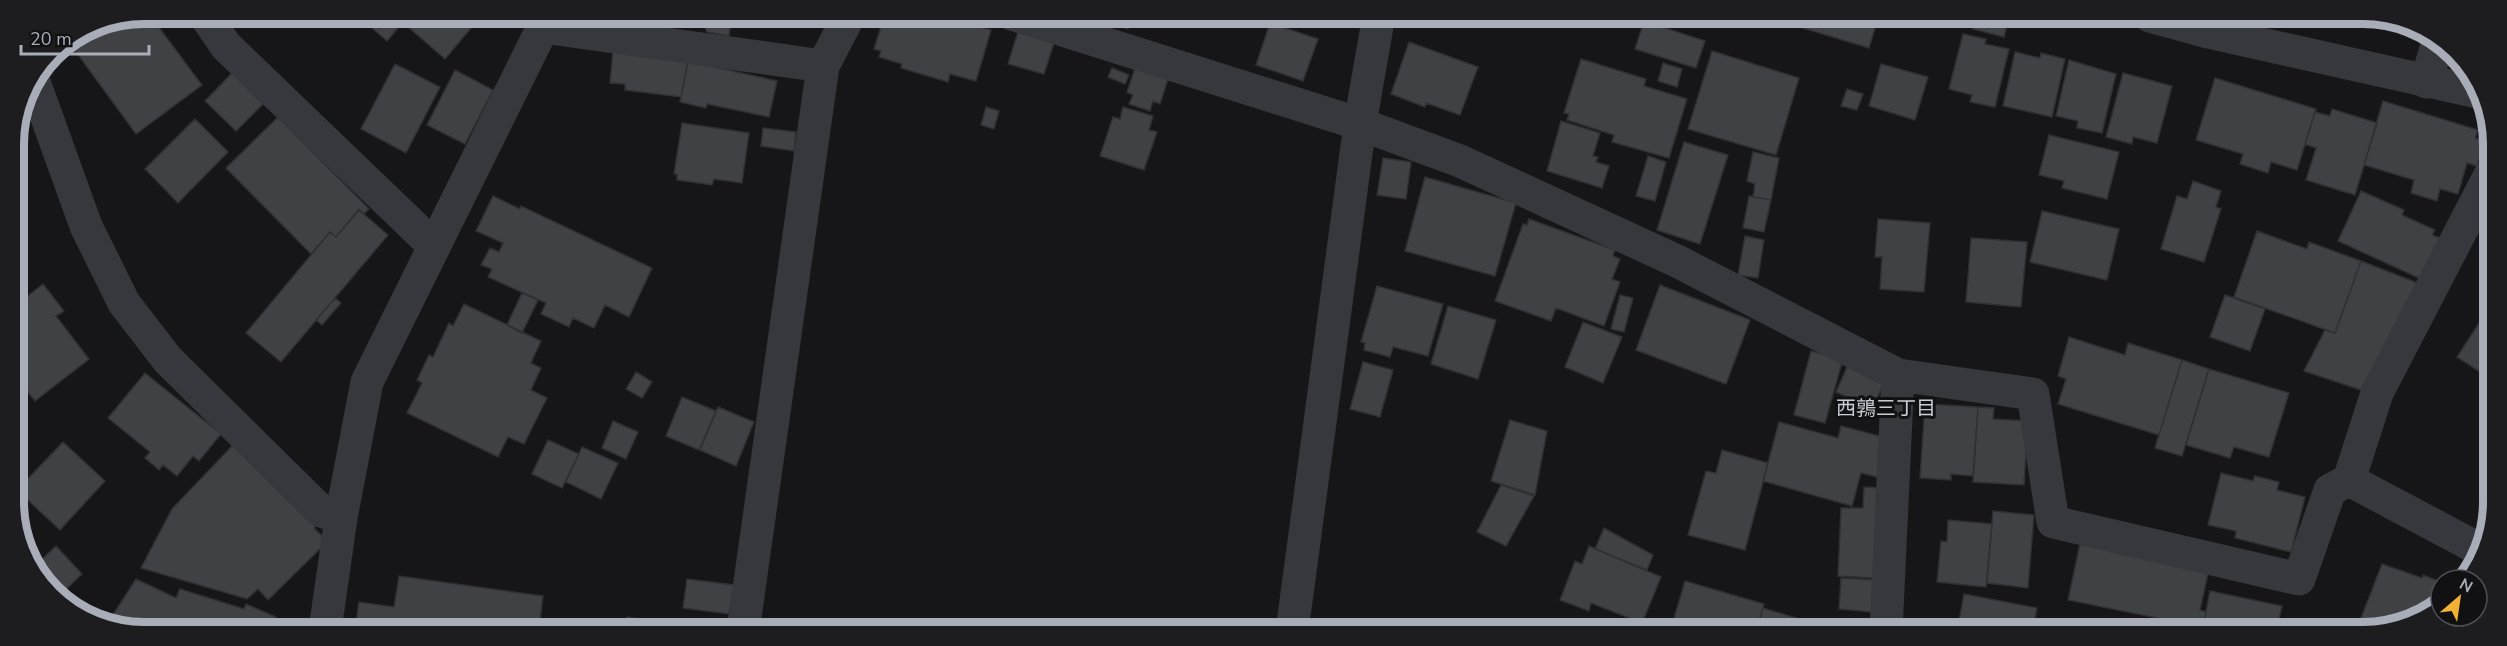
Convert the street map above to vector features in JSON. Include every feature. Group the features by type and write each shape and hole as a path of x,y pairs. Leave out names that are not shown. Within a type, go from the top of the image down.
{"street":[{"path":"211,24 226,46 434,246"},
{"path":"744,622 824,66 845,24"},
{"path":"1041,24 1360,124 1460,161 1669,257 1898,375 2033,393 2053,522 2299,579 2330,490 2349,480 2377,393 2483,188"},
{"path":"1293,622 1360,124 1377,24"},
{"path":"2179,24 2470,91"},
{"path":"326,622 341,518 367,382 543,27 824,66"},
{"path":"2426,82 2436,49"},
{"path":"37,90 86,226 124,303 168,360 321,510 341,518"},
{"path":"1887,622 1898,375"},
{"path":"2349,480 2474,547"}],"building":[{"path":"136,24 156,24 202,85 136,134 73,48 105,30"},
{"path":"367,24 401,24 387,41"},
{"path":"409,24 473,24 445,59 407,26"},
{"path":"703,24 731,24 729,36 707,32"},
{"path":"816,24 832,24 829,30"},
{"path":"882,24 971,24 991,30 976,81 950,74 948,82 901,68 902,64 879,57 881,51 874,49"},
{"path":"1112,24 1129,24 1128,29"},
{"path":"1270,24 1318,39 1303,81 1256,65"},
{"path":"1643,24 1653,24 1705,41 1696,68 1635,49"},
{"path":"1790,24 1876,24 1869,48"},
{"path":"1974,24 2007,24 2004,37 1973,29"},
{"path":"1018,32 1054,43 1044,74 1008,64"},
{"path":"1963,34 1986,39 1985,44 2009,49 1995,107 1970,102 1972,95 1949,89"},
{"path":"1409,42 1478,67 1460,115 1426,103 1425,107 1391,94"},
{"path":"613,51 688,60 681,97 625,90 625,84 610,83"},
{"path":"1712,51 1799,78 1776,155 1688,129"},
{"path":"2015,52 2040,58 2041,53 2065,59 2052,117 2003,106"},
{"path":"1581,59 1646,79 1644,86 1687,99 1669,158 1612,142 1614,135 1567,120 1569,114 1564,113"},
{"path":"2069,60 2116,74 2102,133 2077,128 2078,121 2056,116"},
{"path":"688,61 777,81 769,117 707,104 706,108 680,102"},
{"path":"1663,63 1682,69 1677,87 1658,81"},
{"path":"395,64 440,87 406,153 361,129"},
{"path":"1881,64 1928,77 1915,120 1869,106"},
{"path":"1136,65 1169,76 1160,104 1153,101 1150,111 1129,104 1133,95 1127,92"},
{"path":"1112,68 1129,75 1125,84 1108,77"},
{"path":"455,70 493,90 465,144 427,125"},
{"path":"232,73 263,104 236,131 205,101"},
{"path":"2123,73 2172,86 2157,143 2133,137 2132,144 2106,137"},
{"path":"2215,78 2316,109 2297,170 2271,162 2268,173 2240,164 2243,154 2196,140"},
{"path":"1847,89 1863,94 1857,110 1841,106"},
{"path":"2383,101 2478,130 2475,138 2483,140 2477,166 2467,163 2458,194 2440,189 2437,201 2411,193 2414,180 2364,165"},
{"path":"986,107 999,111 994,129 981,125"},
{"path":"1123,107 1153,116 1149,130 1157,132 1144,170 1100,156 1113,117 1120,119"},
{"path":"2332,109 2377,123 2355,195 2306,180 2316,148 2305,144 2315,112 2330,116"},
{"path":"278,117 369,209 364,214 359,209 336,237 330,232 311,254 226,168"},
{"path":"195,119 228,152 178,203 145,169"},
{"path":"1561,121 1600,133 1593,156 1598,157 1596,162 1609,166 1602,188 1547,171"},
{"path":"682,123 749,133 742,183 714,179 712,185 677,180 677,174 674,174"},
{"path":"763,128 796,132 794,151 761,146"},
{"path":"2049,135 2119,152 2107,199 2062,188 2064,181 2039,175"},
{"path":"1684,142 1728,155 1700,244 1657,230"},
{"path":"1753,152 1779,158 1771,200 1753,197 1755,184 1747,181"},
{"path":"1648,156 1666,162 1655,201 1636,196"},
{"path":"1383,158 1411,162 1406,199 1377,195"},
{"path":"1425,177 1516,203 1495,276 1405,251"},
{"path":"2193,181 2221,191 2216,207 2221,209 2204,262 2161,249 2177,196 2187,199"},
{"path":"2361,191 2404,210 2402,215 2435,230 2432,235 2440,238 2421,279 2338,241"},
{"path":"493,196 520,209 521,206 652,268 629,317 605,305 594,328 573,318 569,327 541,314 546,303 488,277 492,269 481,265 490,248 499,252 503,243 476,231"},
{"path":"1749,196 1771,200 1764,232 1743,228"},
{"path":"359,210 388,235 281,362 246,333 330,232 336,237"},
{"path":"2042,211 2119,229 2107,280 2030,262"},
{"path":"1529,219 1615,250 1613,256 1620,259 1612,279 1620,282 1604,326 1556,308 1551,321 1495,301 1523,224 1527,225"},
{"path":"1878,219 1930,223 1924,292 1880,289 1882,257 1875,257"},
{"path":"2257,231 2307,249 2309,242 2361,261 2335,333 2234,297"},
{"path":"1745,236 1764,240 1758,278 1738,275"},
{"path":"1971,238 2027,242 2021,307 1966,302"},
{"path":"2361,261 2420,284 2364,391 2304,371 2325,330 2335,333"},
{"path":"43,284 64,311 56,316 89,359 35,401 24,387 24,299"},
{"path":"1660,285 1750,320 1726,384 1636,350"},
{"path":"1377,286 1443,304 1428,356 1393,347 1390,357 1364,350 1365,343 1361,342"},
{"path":"522,293 538,300 522,333 507,325"},
{"path":"1620,295 1633,298 1624,332 1611,329"},
{"path":"2225,295 2265,309 2250,351 2210,337"},
{"path":"335,298 341,303 322,325 316,320"},
{"path":"464,304 541,341 531,363 541,368 531,390 547,398 524,444 508,437 498,457 407,413 422,383 417,380 429,355 433,357 449,323 453,326"},
{"path":"1448,306 1496,320 1478,379 1431,364"},
{"path":"2483,317 2483,374 2457,357"},
{"path":"1583,322 1622,337 1603,383 1565,367"},
{"path":"2069,337 2125,355 2128,343 2182,360 2159,435 2058,404 2066,379 2058,376"},
{"path":"1811,351 1843,359 1825,423 1794,415"},
{"path":"2182,360 2209,369 2182,456 2155,448"},
{"path":"1363,362 1393,370 1380,417 1350,409"},
{"path":"1848,365 1884,382 1873,408 1836,392"},
{"path":"2209,369 2289,393 2269,457 2234,447 2230,458 2186,445"},
{"path":"636,372 652,382 642,398 626,389"},
{"path":"145,373 221,434 199,461 193,456 177,476 163,465 159,470 145,458 150,452 108,418"},
{"path":"682,397 716,411 699,450 666,436"},
{"path":"1925,404 1978,407 1973,476 1951,474 1951,480 1920,478"},
{"path":"718,407 754,422 736,466 700,450"},
{"path":"1978,407 1994,408 1993,419 2028,421 2024,485 1973,482"},
{"path":"1510,420 1547,431 1535,495 1491,481"},
{"path":"613,421 638,432 626,459 602,448"},
{"path":"1779,422 1838,438 1841,426 1887,438 1877,477 1861,473 1852,506 1763,481"},
{"path":"548,440 579,454 562,488 532,474"},
{"path":"63,442 105,481 60,530 24,497 24,483"},
{"path":"233,445 317,524 314,528 322,536 321,548 268,600 258,589 247,599 141,568 172,509"},
{"path":"582,447 618,463 601,499 566,482"},
{"path":"1722,450 1768,463 1745,550 1688,535 1706,471 1716,473"},
{"path":"2221,473 2253,481 2255,476 2279,482 2277,490 2305,497 2291,552 2235,538 2236,531 2208,525"},
{"path":"1501,485 1534,496 1506,546 1477,532"},
{"path":"1864,487 1878,488 1873,578 1838,576 1841,508 1863,508"},
{"path":"1993,511 2034,515 2028,588 1987,583"},
{"path":"1948,520 1992,524 1986,587 1937,582 1941,541 1947,542"},
{"path":"1604,528 1653,555 1647,570 1595,549"},
{"path":"2081,539 2210,564 2200,610 2206,612 2204,622 2161,622 2162,619 2068,600"},
{"path":"56,546 82,574 64,591 40,561"},
{"path":"1589,546 1661,577 1642,622 1591,603 1589,611 1560,600 1575,561 1582,564"},
{"path":"2382,564 2422,578 2423,575 2429,577 2429,603 2409,613 2371,622 2361,618"},
{"path":"399,576 543,596 540,622 356,622 359,602 394,607"},
{"path":"1841,578 1875,580 1872,612 1839,609"},
{"path":"136,579 176,598 180,589 244,609 246,604 276,617 274,622 136,622 111,618"},
{"path":"687,579 734,585 729,614 683,608"},
{"path":"1685,581 1764,604 1759,622 1673,622"},
{"path":"2210,591 2282,606 2278,622 2204,622"},
{"path":"1964,594 2037,608 2034,622 1959,622"},
{"path":"1763,608 1809,622 1759,622"},
{"path":"627,617 659,622 626,622"}],"district":[{"name":"西鶉三丁目","path":"1886,408"}]}
